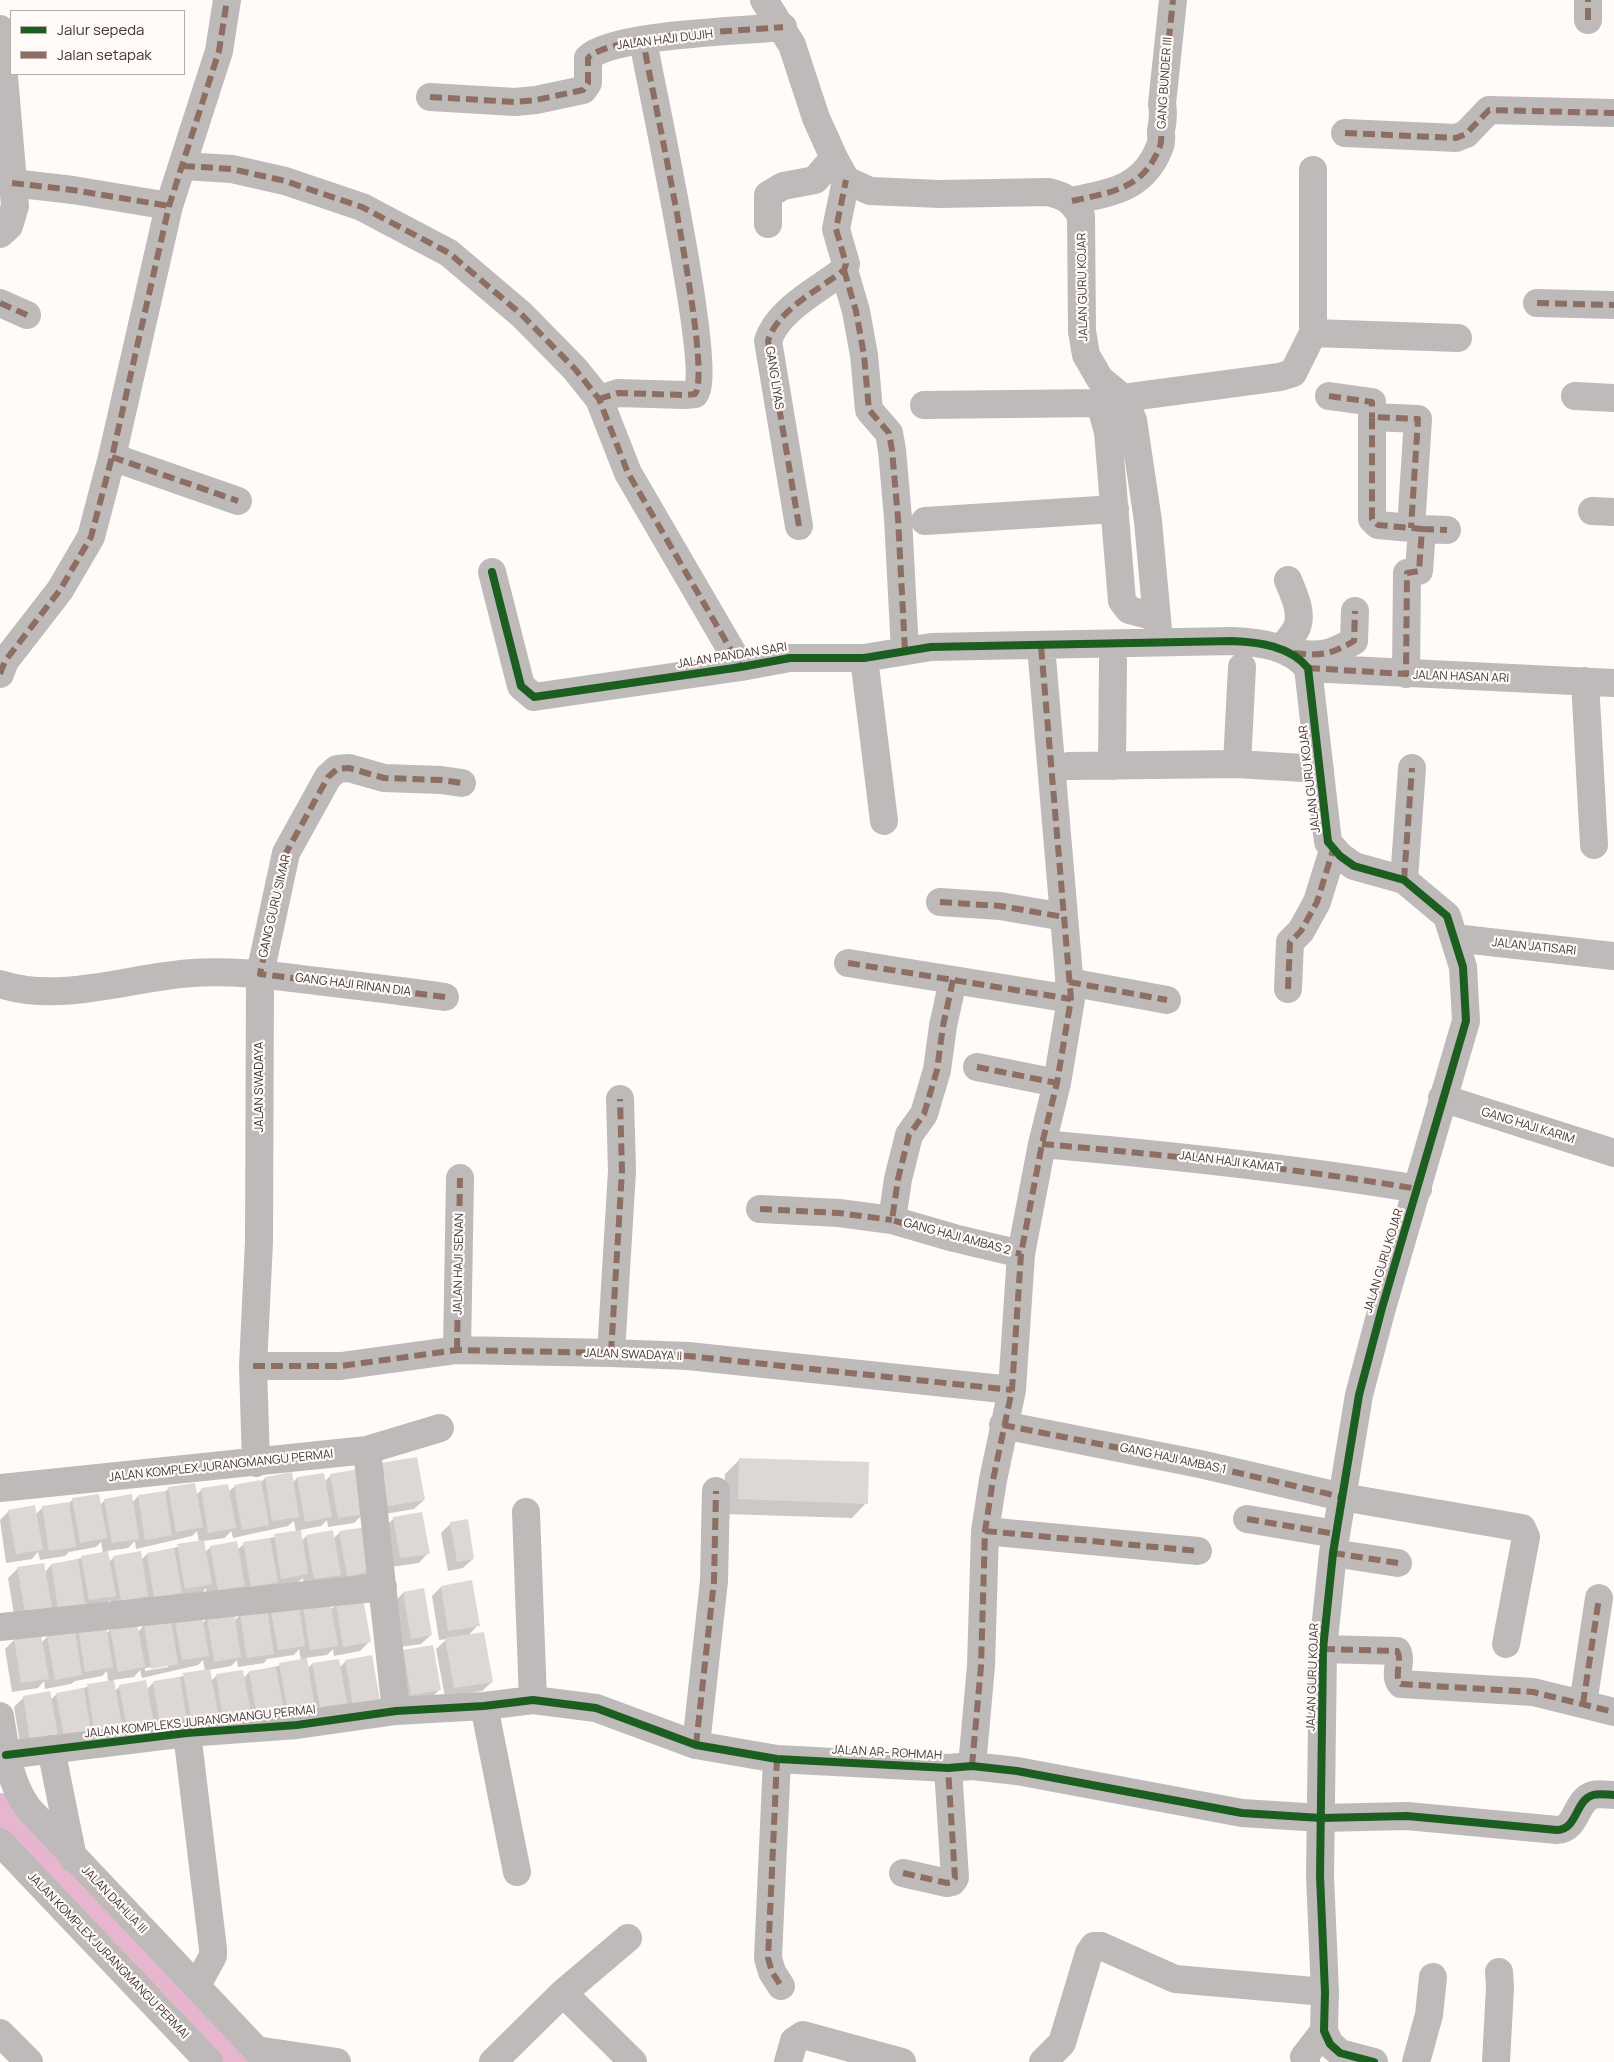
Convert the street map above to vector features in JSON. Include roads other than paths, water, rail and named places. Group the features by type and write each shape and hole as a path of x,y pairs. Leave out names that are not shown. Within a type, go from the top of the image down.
{"street":[{"path":"0,674 5,661 60,590 91,537 112,457 169,206 219,51 227,0"},
{"path":"764,0 783,27 792,45 816,118 840,181 836,229 846,264 844,270 856,311 864,355 869,410 889,433 892,450 898,518 905,651"},
{"name":"GANG BUNDER III","path":"1072,202 1114,191 1143,176 1151,165 1161,144 1164,120 1162,104 1173,0"},
{"name":"JALAN HAJI DUJIH","path":"430,97 515,102 536,100 583,90 588,83 588,58 593,52 643,40 783,27"},
{"path":"0,29 4,132 15,206 8,226 0,234"},
{"path":"599,399 618,393 685,396 694,394 698,384 698,353 689,285 655,94 643,40"},
{"path":"1345,132 1456,138 1466,134 1489,110 1614,113"},
{"path":"183,166 232,169 285,181 362,207 449,253 522,315 575,369 599,399 628,474 741,667"},
{"path":"924,405 1112,400 1288,376 1293,373 1313,333 1313,170"},
{"path":"768,224 768,195 783,186 815,180 840,181 870,191 940,194 1048,192 1064,195 1072,202"},
{"path":"12,183 73,190 169,206"},
{"name":"JALAN GURU KOJAR","path":"1072,202 1082,216 1082,332 1086,355 1112,400"},
{"name":"GANG LIYAS","path":"799,526 768,341 772,328 814,291 844,270"},
{"path":"0,303 27,315"},
{"path":"1537,303 1614,306"},
{"path":"1313,333 1458,338"},
{"path":"1329,396 1372,402 1372,519 1378,525 1426,529"},
{"path":"1575,396 1614,398"},
{"path":"1112,400 1108,432 1122,601 1129,610 1158,629 1232,641 1250,642 1293,657 1321,656 1337,651 1354,641 1355,611"},
{"path":"1112,400 1134,429 1148,521 1158,629"},
{"path":"1372,416 1418,419 1426,529 1419,571 1407,573 1406,674"},
{"path":"112,457 238,501"},
{"path":"925,521 1115,509"},
{"name":"JALAN PANDAN SARI","path":"492,572 521,686 534,697 741,667 790,658 864,658 931,647 1041,646 1158,629"},
{"path":"1288,580 1296,598 1299,622 1295,632 1293,657"},
{"path":"903,1873 947,1883 952,1882 955,1878 960,1767 981,1666 985,1531 1003,1425 1012,1390 1021,1254 1042,1144 1057,1083 1070,991 1056,792 1041,646"},
{"name":"JALAN GURU KOJAR","path":"1293,657 1320,769 1328,842 1333,850 1364,870 1404,880 1447,916 1464,967 1466,1021 1442,1098 1359,1395 1334,1544 1324,1649 1320,1876 1325,1992 1324,2031"},
{"name":"JALAN HASAN ARI","path":"1293,657 1406,674 1614,683"},
{"path":"864,658 884,821"},
{"path":"1112,766 1113,660"},
{"path":"1237,764 1242,667"},
{"path":"1585,682 1594,845"},
{"path":"1069,766 1237,764 1320,769"},
{"name":"GANG GURU SIMAR","path":"260,974 286,853 328,777 337,769 349,768 397,780 441,780 462,783"},
{"path":"1404,880 1412,768"},
{"path":"1288,989 1290,942 1301,931 1317,902 1333,850"},
{"path":"940,902 1000,906 1064,917"},
{"name":"JALAN JATISARI","path":"1454,938 1614,956"},
{"path":"848,963 953,980 1166,1000"},
{"path":"0,984 11,988 49,990 90,988 192,973 260,974"},
{"name":"GANG HAJI RINAN DIA","path":"260,974 446,997"},
{"name":"JALAN SWADAYA","path":"256,1463 253,1366 259,1242 260,974"},
{"name":"GANG HAJI AMBAS 2","path":"892,1220 898,1179 909,1136 924,1114 937,1070 943,1026 953,980"},
{"path":"977,1067 1057,1083"},
{"name":"GANG HAJI KARIM","path":"1442,1098 1614,1153"},
{"path":"611,1353 622,1171 620,1099"},
{"name":"JALAN HAJI KAMAT","path":"1042,1144 1178,1156 1340,1176 1418,1189"},
{"name":"JALAN HAJI SENAN","path":"458,1350 460,1178"},
{"name":"GANG HAJI AMBAS 2","path":"760,1208 839,1213 892,1220 954,1238 1021,1254"},
{"name":"JALAN SWADAYA II","path":"253,1366 341,1366 458,1350 611,1353 688,1356 1012,1390"},
{"name":"GANG HAJI AMBAS 1","path":"1003,1425 1200,1464 1342,1497 1522,1528 1526,1537 1506,1644"},
{"name":"JALAN KOMPLEX JURANGMANGU PERMAI","path":"0,1488 367,1450 440,1428"},
{"path":"367,1450 396,1711"},
{"path":"696,1745 714,1581 716,1491"},
{"path":"526,1512 534,1700"},
{"path":"1248,1519 1398,1563"},
{"path":"985,1531 1198,1552"},
{"path":"0,1627 383,1586"},
{"path":"1583,1704 1599,1598"},
{"path":"1324,1649 1397,1651 1400,1655 1398,1680 1401,1684 1533,1692 1614,1712"},
{"name":"JALAN AR- ROHMAH","path":"396,1711 484,1706 534,1700 596,1708 696,1745 777,1759 1018,1771 1242,1813 1321,1818 1407,1816 1557,1830 1568,1827 1587,1798 1598,1794 1614,1795"},
{"path":"484,1706 516,1872"},
{"name":"JALAN KOMPLEKS JURANGMANGU PERMAI","path":"6,1754 187,1734 297,1725 396,1711"},
{"name":"JALAN DAHLIA III","path":"0,1716 6,1754 19,1796 39,1822 197,1985 262,2056"},
{"path":"187,1734 213,1948 212,1956 197,1985"},
{"path":"51,1749 73,1858"},
{"path":"777,1759 768,1958 772,1972 781,1986"},
{"name":"JALAN KOMPLEX JURANGMANGU PERMAI","path":"2,1850 209,2062"},
{"path":"492,2062 563,1993 628,1938"},
{"path":"1043,2062 1062,2043 1089,1953 1094,1946 1101,1946 1175,1979 1325,1992"},
{"path":"1496,2062 1499,1972"},
{"path":"1416,2062 1429,2014 1432,1977"},
{"path":"563,1993 633,2062"},
{"path":"1306,2062 1304,2057 1324,2031 1330,2044 1340,2053 1374,2062"},
{"path":"0,2033 29,2062"},
{"path":"788,2062 794,2041 803,2035 902,2062"},
{"path":"262,2056 337,2062"}],"waterway":[{"path":"0,1806 9,1821 240,2062"}]}
